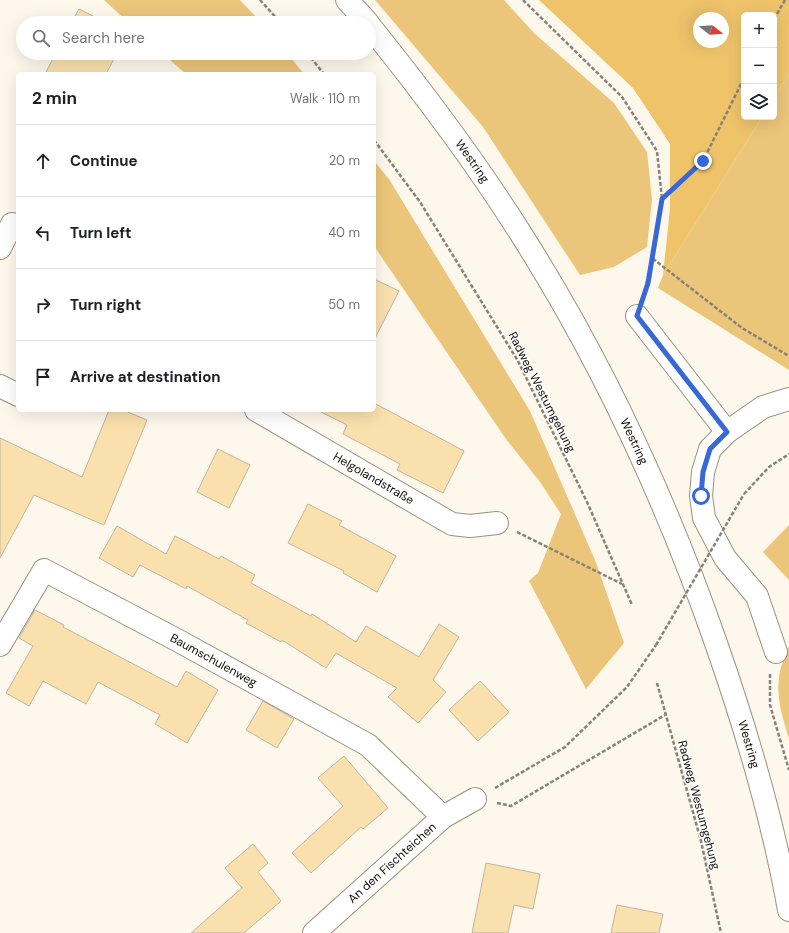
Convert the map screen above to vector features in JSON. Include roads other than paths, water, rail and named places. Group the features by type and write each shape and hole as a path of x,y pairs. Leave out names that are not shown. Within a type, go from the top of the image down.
{"street":[{"name":"Westring","path":"348,0 361,16"},
{"name":"Westring","path":"376,34 454,134 522,235 572,321 624,418 665,507 699,594 736,701 761,788 789,910"},
{"path":"0,248 10,221"},
{"path":"637,316 727,432"},
{"path":"0,386 16,393"},
{"path":"776,652 757,596 725,558 704,518 701,496 703,472 710,449 727,432 762,406 789,398"},
{"name":"Helgolandstraße","path":"259,412 452,524 470,526 497,523"},
{"name":"Baumschulenweg","path":"0,645 44,570 177,640 368,745 443,817"},
{"name":"An den Fischteichen","path":"314,933 443,817 475,799"}]}
